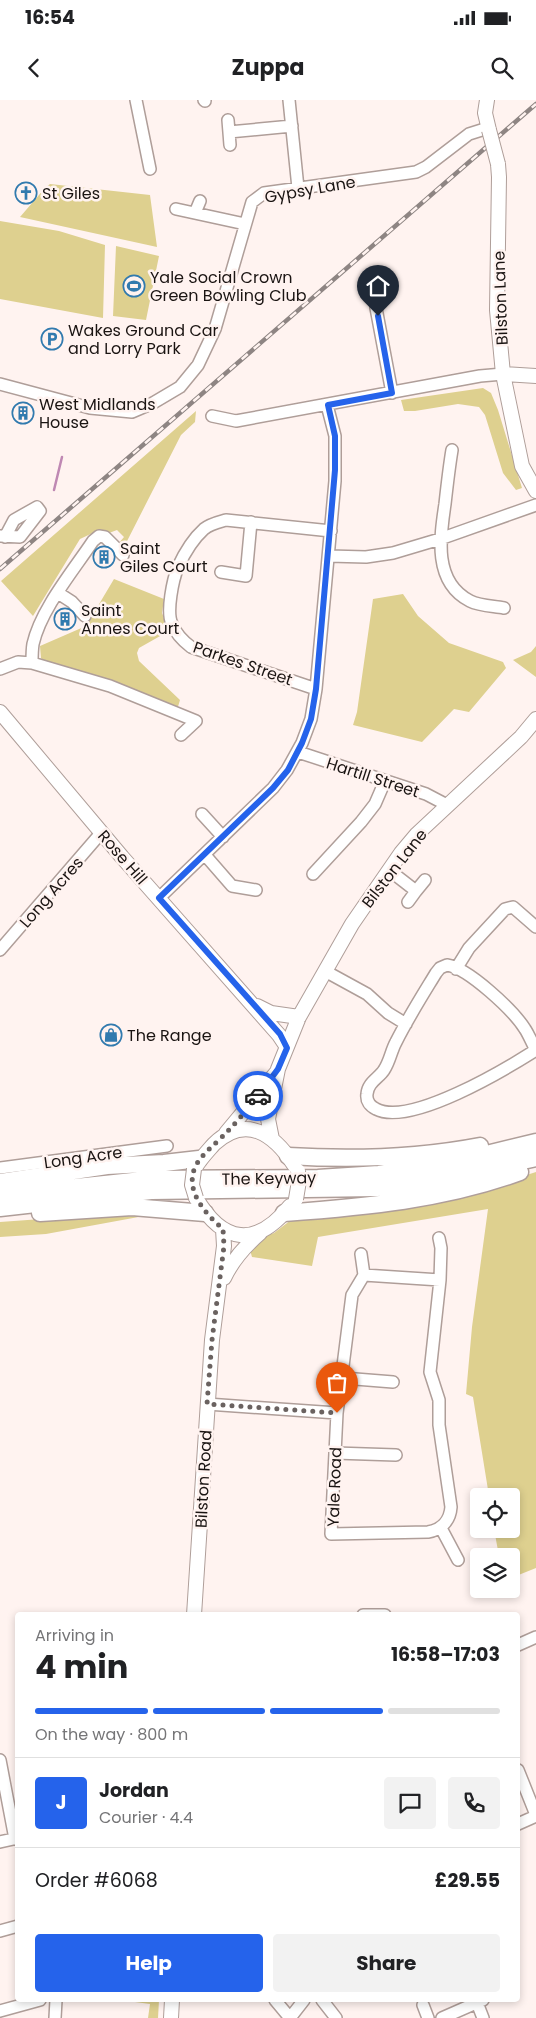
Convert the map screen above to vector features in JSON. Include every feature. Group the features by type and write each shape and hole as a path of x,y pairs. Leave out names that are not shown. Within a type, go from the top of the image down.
{"highway":[{"path":"288,1156 334,1159 386,1158 464,1149 536,1134"},
{"name":"The Keyway","path":"0,1195 152,1179 318,1178 379,1174 454,1162 536,1142"},
{"name":"The Keyway","path":"0,1208 151,1191 335,1190 417,1184 536,1158"},
{"path":"0,1182 107,1166 164,1163 197,1164"},
{"path":"284,1213 373,1206 424,1198 495,1181 536,1165"},
{"path":"0,1216 132,1207 205,1213"}],"main road":[{"name":"Bilston Lane","path":"487,100 485,113 500,177 497,310 503,374 522,466 536,491"},
{"path":"503,374 536,376"},
{"name":"Rose Hill","path":"0,712 101,833 280,1034 287,1048"},
{"name":"Bilston Lane","path":"299,1017 352,924 412,839 521,736 536,719"},
{"name":"Rose Hill","path":"248,1000 271,1013 299,1017"},
{"path":"272,1139 268,1119 278,1069 299,1017"},
{"path":"224,1135 241,1128 254,1130 272,1139 288,1156 298,1171 299,1181 296,1199 284,1213 265,1229 254,1234 235,1235 223,1229 205,1213 196,1198 192,1185 197,1164 224,1135 278,1069"},
{"name":"Bilston Road","path":"194,1612 207,1404 212,1340 224,1246 223,1229"},
{"name":"Bilston Road","path":"220,1284 232,1261 265,1229"},
{"path":"171,2018 172,2002"}],"street":[{"path":"136,100 150,169"},
{"path":"289,100 298,188"},
{"path":"228,120 230,145"},
{"path":"229,132 292,126"},
{"name":"Gypsy Lane","path":"0,384 90,408 132,412 153,403 180,387 198,365 215,329 252,202 264,193 416,172 426,167 469,134 488,129"},
{"path":"195,213 200,201"},
{"path":"176,209 245,224"},
{"path":"366,318 377,312 392,393"},
{"path":"212,416 236,421 480,376 503,374"},
{"path":"159,898 273,788 288,770 298,752 311,719 316,689 329,556 336,459 335,436 328,405"},
{"path":"452,450 440,539 441,561 454,589 470,602 504,608"},
{"path":"329,556 384,555 440,539 536,505"},
{"name":"Parkes Street","path":"316,689 191,647 180,638 171,622 170,605 177,569 184,556 205,528 226,520 331,532"},
{"path":"221,572 246,576 250,522"},
{"path":"32,664 33,645 40,624 58,593 93,541 99,536 109,540 123,555"},
{"path":"58,593 72,602 85,616"},
{"path":"0,669 18,662 32,664 110,686 196,721 181,735"},
{"name":"Hartill Street","path":"298,752 434,797 447,805"},
{"path":"313,874 362,822 375,804 385,780"},
{"path":"202,814 223,837"},
{"name":"Long Acres","path":"0,950 101,833"},
{"path":"205,855 232,886 256,890"},
{"path":"389,870 416,891"},
{"path":"408,902 425,880"},
{"path":"456,968 469,948 504,909 513,907 536,927"},
{"path":"447,965 456,968 478,982 503,1004 525,1028 536,1050 496,1075 463,1092 404,1112 378,1110 370,1105 367,1094 373,1080 384,1071 394,1044 440,968 447,965"},
{"path":"325,970 368,994 388,1013 406,1024"},
{"name":"Long Acre","path":"0,1168 167,1146"},
{"path":"439,1238 441,1248 440,1280 430,1372 439,1400 439,1425 451,1507 450,1515 441,1528 458,1560"},
{"path":"361,1254 364,1275 440,1280"},
{"name":"Yale Road","path":"364,1275 352,1295 343,1378 337,1413 331,1534 428,1532 441,1528"},
{"path":"343,1378 393,1382"},
{"path":"207,1404 337,1413"},
{"path":"335,1453 396,1455"},
{"path":"520,1645 536,1637"},
{"path":"0,1760 15,1833"},
{"path":"520,1775 536,1816 520,1823"},
{"path":"0,1842 15,1838"},
{"path":"0,1931 15,1927"},
{"path":"0,2011 33,2002"},
{"path":"55,2018 56,2002"},
{"path":"278,2002 290,2018 302,2002"},
{"path":"324,2002 336,2018"},
{"path":"442,2018 477,2002"},
{"path":"479,2002 483,2018"},
{"path":"423,2005 428,2018"}],"shaded area":[{"path":"50,184 150,195 157,247 20,217"},
{"path":"0,221 59,231 105,245 103,318 0,299"},
{"name":"Yale Social Crown Green Bowling Club","path":"116,246 159,256 146,320 113,316"},
{"path":"483,388 491,393 498,410 522,488 516,490 503,473 485,415 479,407 458,404 404,411 401,400"},
{"path":"196,411 195,422 181,435 123,549 118,544 124,537 117,530 109,533 99,530 80,539 33,616 1,581"},
{"path":"114,579 164,599 162,613 169,631 139,648 137,653 139,661 180,700 177,710 45,664 41,658 40,646 86,626"},
{"path":"403,594 418,616 449,643 503,662 506,668 469,712 454,709 422,742 353,725 357,712 373,599"},
{"path":"536,646 536,677 513,660 531,652"},
{"path":"536,1172 536,1568 520,1574 520,1548 498,1548 496,1538 520,1538 520,1488 488,1488 473,1397 466,1394 472,1327 488,1209 318,1237 312,1266 252,1257 250,1250 291,1220 511,1180"},
{"path":"144,1216 46,1234 0,1237 0,1222 69,1217"},
{"path":"135,2002 159,2002 158,2018 148,2018 150,2004"}],"waterway":[{"path":"54,490 62,457"}],"railway":[{"path":"0,569 536,104"}],"way so far":[{"path":"258,1096 200,1159 193,1175 192,1185 196,1198 205,1213 223,1229 224,1246 212,1340 207,1404 337,1413"}],"place":[{"name":"St Giles","path":"26,193"},
{"name":"Yale Social Crown Green Bowling Club","path":"134,286"},
{"name":"Wakes Ground Car and Lorry Park","path":"52,339"},
{"name":"West Midlands House","path":"23,413"},
{"name":"Saint Giles Court","path":"104,557"},
{"name":"Saint Annes Court","path":"65,619"},
{"name":"The Range","path":"111,1035"}],"route":[{"path":"258,1096 278,1069 287,1048 280,1034 159,898 273,788 288,770 306,734 311,719 316,689 335,481 335,436 328,405 392,393 378,316"}]}
